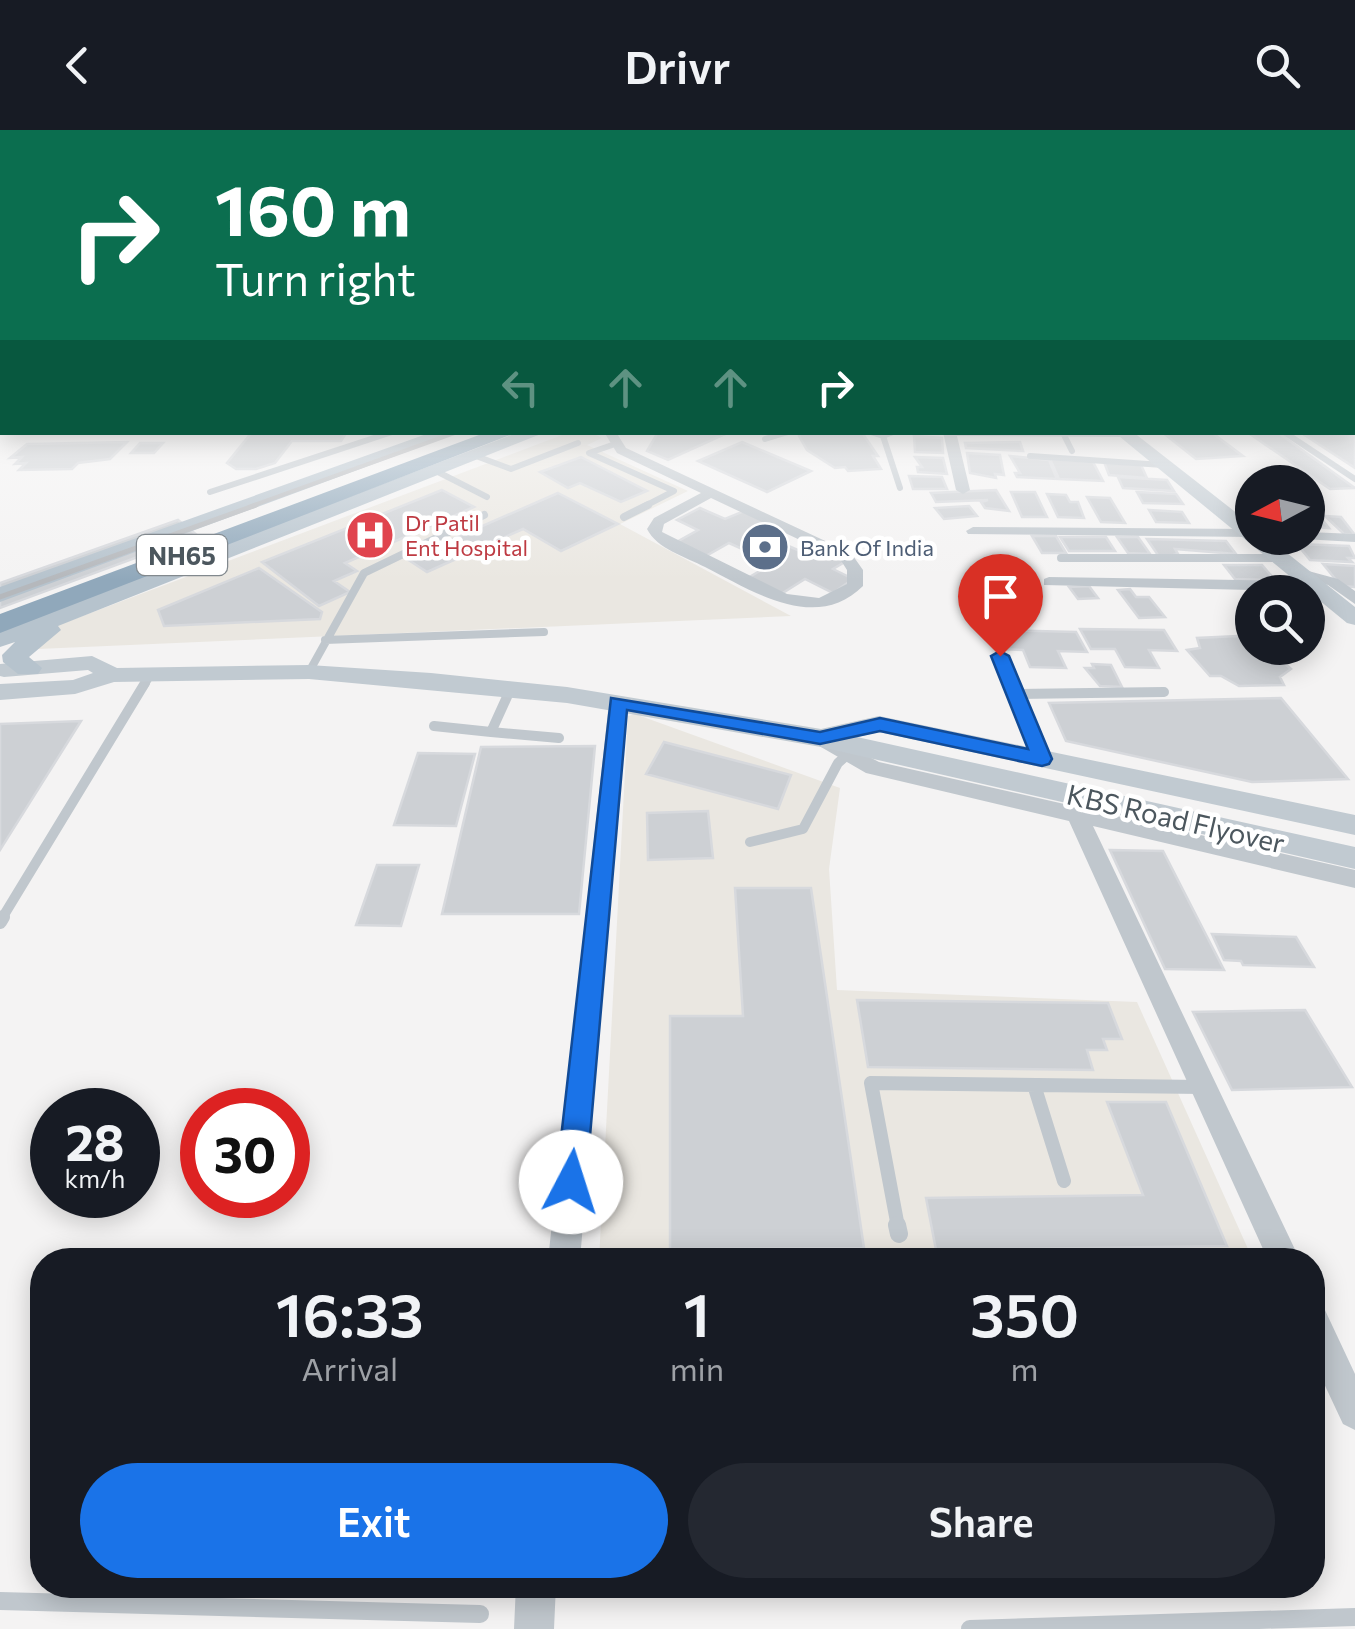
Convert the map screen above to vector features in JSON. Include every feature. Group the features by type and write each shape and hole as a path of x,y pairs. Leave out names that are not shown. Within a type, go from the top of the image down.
{"highway":[{"name":"NH65","path":"0,610 485,440"},
{"name":"NH65","path":"0,624 358,483 479,444"}],"main road":[{"path":"0,595 429,440"},
{"path":"1131,440 1235,520"},
{"path":"0,639 436,471 479,444"},
{"path":"1278,555 1294,575"},
{"path":"1325,597 1353,610"},
{"path":"1325,608 1355,636"},
{"path":"28,668 16,662 15,655 73,611"},
{"path":"0,671 92,663 112,675"},
{"name":"KBS Road Flyover","path":"112,675 309,672 511,688 618,702 820,738 1355,858"},
{"path":"0,692 75,687 112,675"},
{"path":"820,738 880,724 1355,825"}],"street":[{"path":"613,440 620,450 846,556 856,570 855,586 837,598 821,602 777,598 656,534 659,521 710,493"},
{"path":"951,440 962,490"},
{"path":"974,530 1235,534"},
{"path":"1325,537 1355,538"},
{"path":"1049,582 1235,586"},
{"path":"565,1248 618,702"},
{"path":"820,738 873,768 1355,880"},
{"path":"1076,815 1278,1248"},
{"path":"1325,1348 1355,1412"},
{"path":"534,1629 535,1598"}],"lane":[{"path":"210,492 368,440"},
{"path":"609,440 589,453 674,491 624,517"},
{"path":"885,440 900,488"},
{"path":"1066,440 1072,452"},
{"path":"1296,440 1355,479"},
{"path":"479,444 508,471 578,443"},
{"path":"1030,456 1163,465"},
{"path":"436,471 487,497"},
{"path":"309,672 360,578 371,567 484,515"},
{"path":"1061,558 1282,558"},
{"path":"325,640 544,632"},
{"path":"1000,656 1042,759"},
{"path":"0,922 150,674"},
{"path":"491,732 511,688"},
{"path":"1017,694 1164,692"},
{"path":"434,726 558,738"},
{"path":"750,842 803,829 838,763 847,754"},
{"path":"899,1234 871,1083 1202,1087"},
{"path":"1034,1085 1064,1182"},
{"path":"0,1601 480,1614"},
{"path":"970,1629 1355,1617"}],"shaded area":[{"path":"549,440 598,440 587,445 688,491 620,524 791,616 38,649 56,626"},
{"path":"635,714 840,788 829,869 837,990 1137,1002 1248,1248 600,1248 628,716"}],"building":[{"path":"246,440 342,440 292,441 275,463 256,469 236,469 227,463"},
{"path":"653,440 712,440 668,460 647,451"},
{"path":"801,440 867,440 881,469 835,468 807,450"},
{"path":"914,440 942,440 943,453 915,452"},
{"path":"1172,440 1222,440 1243,456 1196,459"},
{"path":"1259,440 1288,440 1323,465 1295,465"},
{"path":"1312,440 1355,440 1355,468"},
{"path":"127,442 110,459 78,463 72,469 19,470 26,463 15,464 22,457 10,458 27,444"},
{"path":"742,442 811,471 767,492 698,461"},
{"path":"1020,442 1023,451 966,448 965,443"},
{"path":"140,443 163,443 154,453 131,453"},
{"path":"967,453 1000,455 1004,475 995,474 996,478 970,473"},
{"path":"1010,456 1049,460 1057,479 1017,477 1015,473 1020,473"},
{"path":"581,457 647,491 621,502 580,483 568,488 540,472"},
{"path":"915,457 943,458 947,474 918,472 917,467 922,467"},
{"path":"1050,459 1093,462 1103,481 1059,479"},
{"path":"1104,462 1141,465 1147,478 1109,475"},
{"path":"1325,466 1355,488 1330,489 1325,486"},
{"path":"909,476 942,477 947,489 913,489"},
{"path":"1118,477 1167,480 1174,491 1123,488"},
{"name":"Dr Patil Ent Hospital","path":"442,490 474,507 345,563 357,571 334,581 350,592 319,606 262,562"},
{"path":"996,490 1009,511 985,508 981,502 988,500 936,502 931,493"},
{"path":"1011,492 1035,492 1047,517 1022,517"},
{"path":"1137,492 1176,494 1183,504 1143,503"},
{"path":"558,493 618,524 561,551 523,529 427,572 407,559"},
{"path":"1047,494 1066,495 1070,502 1078,502 1084,518 1058,517"},
{"path":"1087,497 1110,498 1125,523 1101,522"},
{"path":"969,506 977,516 944,519 935,508"},
{"name":"Bank Of India","path":"700,508 725,519 744,511 767,522 754,531 800,551 814,543 848,560 833,569 853,579 833,593 805,579 781,594 748,578 773,563 729,543 704,557 675,543 698,530 677,520"},
{"path":"1149,510 1182,512 1189,523 1156,522"},
{"path":"1325,516 1341,517 1355,535 1344,534"},
{"path":"178,520 197,535 0,608 0,583"},
{"path":"1032,536 1056,536 1066,553 1042,553"},
{"path":"1060,537 1106,537 1115,551 1069,551"},
{"path":"1117,537 1138,537 1150,554 1128,553"},
{"path":"1147,539 1226,541 1235,553 1175,549 1178,554 1160,558"},
{"path":"1325,545 1349,546 1355,558 1348,558 1352,562 1310,560 1306,555 1325,555"},
{"path":"1323,564 1355,566 1355,587 1341,586"},
{"path":"1224,565 1262,565 1271,575 1235,575 1235,579"},
{"path":"259,568 322,612 320,619 164,626 158,610"},
{"path":"1089,586 1098,598 1078,599 1069,587"},
{"path":"1130,589 1136,597 1149,597 1165,617 1139,618 1118,590"},
{"path":"1080,629 1164,630 1177,651 1149,650 1159,668 1125,667 1115,649 1091,649"},
{"path":"991,630 1076,632 1087,652 1058,651 1066,668 1030,667 1023,650 998,649"},
{"path":"1235,636 1235,665 1287,665 1291,669 1280,677 1284,685 1239,686 1221,676 1210,676 1187,650 1200,648 1197,638"},
{"path":"1092,664 1111,665 1122,687 1100,686 1085,668 1094,668"},
{"path":"1281,698 1348,779 1252,782 1066,741 1049,703"},
{"path":"81,721 0,850 0,724"},
{"path":"664,742 791,775 778,809 646,774"},
{"path":"595,746 579,914 442,914 481,747"},
{"path":"418,753 475,754 456,826 394,825"},
{"path":"708,811 713,858 648,860 647,813"},
{"path":"1110,850 1163,851 1224,970 1165,969"},
{"path":"377,865 419,865 401,926 356,925"},
{"path":"735,888 811,888 864,1248 670,1248 670,1016 743,1016"},
{"path":"1212,934 1296,937 1314,967 1243,965 1241,961 1224,960"},
{"path":"857,1000 1108,1003 1122,1039 1103,1039 1107,1050 1087,1050 1093,1070 868,1067"},
{"path":"1305,1010 1352,1087 1232,1090 1193,1012"},
{"path":"1107,1102 1166,1102 1227,1246 936,1248 926,1198 1143,1195"}],"railway":[{"path":"249,507 435,440"},
{"path":"0,597 256,505"}],"place":[{"name":"Dr Patil Ent Hospital","path":"370,535"},
{"name":"Bank Of India","path":"765,547"}],"route":[{"path":"571,1182 618,702 820,738 880,724 1042,759 1000,656"}]}
